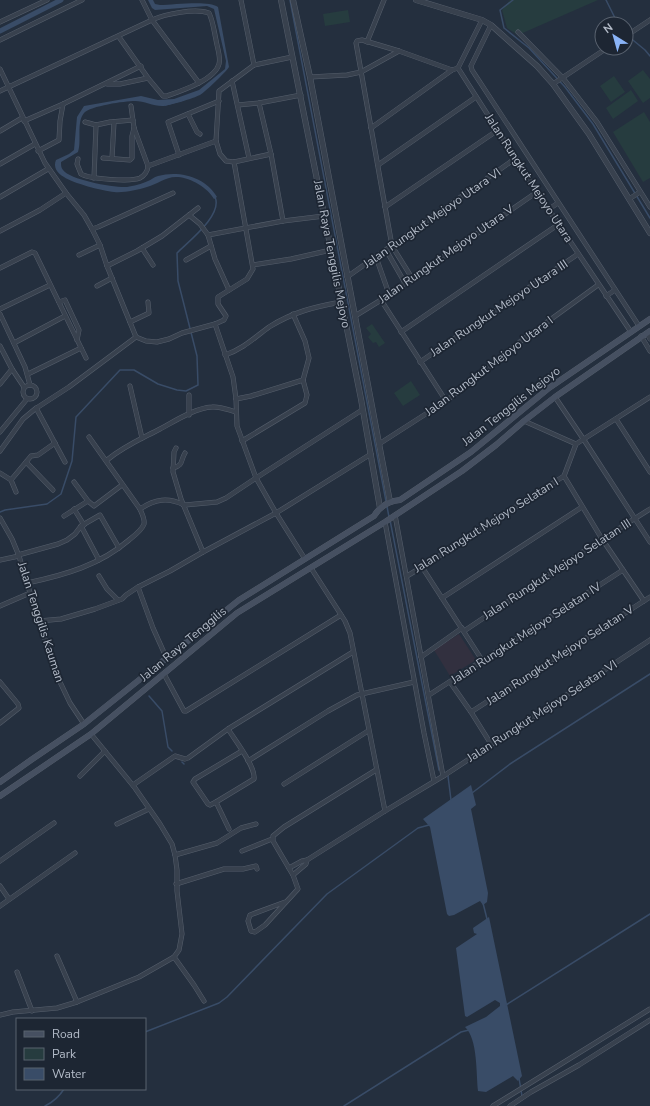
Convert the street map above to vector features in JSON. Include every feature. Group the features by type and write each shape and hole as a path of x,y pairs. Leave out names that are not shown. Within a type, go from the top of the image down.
{"main road":[{"name":"Jalan Tenggilis Mejoyo","path":"385,505 400,500 456,462 504,426 549,388 650,319"},
{"name":"Jalan Tenggilis Mejoyo","path":"390,519 462,471 555,397 648,332"},
{"path":"584,363 591,371"},
{"path":"456,462 462,471"},
{"name":"Jalan Raya Tenggilis","path":"0,782 84,724 233,604 348,533 374,516 385,505"},
{"name":"Jalan Raya Tenggilis","path":"0,796 91,734 237,613 390,519"},
{"path":"348,533 353,542"},
{"path":"267,583 272,592"},
{"path":"13,772 19,782"}],"street":[{"path":"0,22 45,0"},
{"path":"0,40 82,0"},
{"path":"142,0 152,20 198,83"},
{"path":"241,0 254,65"},
{"name":"Jalan Raya Tenggilis Mejoyo","path":"281,0 301,94 341,302 362,398 362,410 371,454 385,505"},
{"name":"Jalan Raya Tenggilis Mejoyo","path":"293,0 310,77 339,239 379,444 385,505"},
{"path":"367,42 384,0"},
{"path":"416,0 482,20 491,25 537,66 554,84 589,134 630,198 650,233"},
{"path":"0,91 119,37 152,20 169,14 200,11 210,13 219,55 219,65 211,75 198,83 165,96 161,94 148,78 141,66 119,37"},
{"path":"371,128 452,70 458,68 482,20"},
{"path":"634,30 650,20"},
{"name":"Jalan Rungkut Mejoyo Utara","path":"491,25 471,66 472,70 639,326"},
{"path":"518,32 562,78 597,122 639,193 650,207"},
{"path":"412,278 392,246 356,43 357,41 362,40 400,51 452,70"},
{"path":"472,41 481,46"},
{"path":"310,77 346,75 361,72 400,51"},
{"path":"554,84 595,56"},
{"path":"271,154 234,162 226,161 223,158 220,154 216,141 219,90 254,65 292,57"},
{"path":"0,131 23,119 63,104 141,66"},
{"name":"Jalan Rungkut Mejoyo Utara","path":"458,68 536,192 559,224 630,332"},
{"path":"0,69 38,151 48,169 84,215 92,228 136,337 146,341 157,342 169,339 182,333 222,321 225,318 224,313 218,304 218,299 247,279 253,269 247,228 234,162"},
{"path":"105,84 120,84 148,78"},
{"path":"232,81 248,158"},
{"path":"238,105 259,103 301,94"},
{"path":"378,165 476,97"},
{"path":"179,155 168,122 219,101"},
{"path":"259,103 271,154 283,221"},
{"path":"38,151 59,140 60,120 63,104"},
{"path":"78,160 77,164 81,174 94,178 135,180 144,175 148,170 148,166 134,128 131,106"},
{"path":"188,114 197,132 200,134"},
{"path":"85,122 96,125 133,120"},
{"path":"112,158 114,122"},
{"path":"94,178 96,125"},
{"path":"103,158 130,160 132,158 132,136 134,128"},
{"path":"385,207 498,130"},
{"path":"148,166 216,141"},
{"path":"0,164 35,144"},
{"name":"Jalan Rungkut Mejoyo Utara VI","path":"347,277 516,158"},
{"path":"0,197 48,169"},
{"name":"Jalan Rungkut Mejoyo Utara V","path":"355,316 381,300 536,192"},
{"path":"0,231 40,210 66,193"},
{"path":"92,228 98,227 173,193"},
{"path":"630,198 639,193"},
{"path":"548,209 558,203"},
{"path":"107,266 162,236 198,208"},
{"path":"189,215 200,224 207,233 215,259 229,290"},
{"path":"207,233 324,216"},
{"path":"401,332 559,224"},
{"path":"330,240 339,239"},
{"path":"79,255 100,245"},
{"path":"186,260 211,246"},
{"path":"142,248 153,265"},
{"path":"253,265 291,260 331,250"},
{"path":"386,250 405,283"},
{"path":"0,268 34,252 86,358"},
{"name":"Jalan Rungkut Mejoyo Utara III","path":"420,362 578,254"},
{"path":"376,257 389,294"},
{"path":"97,286 112,278"},
{"path":"0,309 50,285"},
{"name":"Jalan Rungkut Mejoyo Utara I","path":"379,444 446,401 521,341 598,285"},
{"path":"606,296 615,290"},
{"path":"59,302 66,300 79,330 77,340"},
{"path":"381,300 446,401"},
{"path":"130,322 149,313 148,302"},
{"path":"225,355 244,347 270,327 293,314 313,307 341,302"},
{"path":"0,314 28,374 30,385"},
{"path":"242,441 305,402 307,395 303,380 309,358 305,341 293,314"},
{"path":"14,343 66,316"},
{"path":"215,324 233,377 236,399 237,426 256,478 305,559"},
{"path":"648,332 650,339"},
{"path":"641,336 650,351"},
{"path":"0,451 24,419 36,408 69,387 136,337"},
{"path":"0,346 12,370 24,388 23,395 27,399"},
{"path":"28,374 81,348"},
{"path":"0,384 12,370"},
{"path":"236,399 251,396 303,380"},
{"path":"24,388 30,385"},
{"path":"0,432 27,399 33,398 37,394 36,388 30,385"},
{"path":"130,386 142,438"},
{"path":"189,394 189,414"},
{"path":"362,398 369,394"},
{"path":"555,397 650,542"},
{"path":"524,421 576,444 650,397"},
{"path":"107,460 120,450 189,414 210,407 218,407 236,412"},
{"path":"36,408 65,462"},
{"path":"140,510 155,501 176,501 185,506 217,502 226,498 362,410"},
{"path":"616,419 650,472"},
{"path":"28,583 72,572 99,560 119,548 143,527 144,519 140,510 107,460 89,437"},
{"path":"11,480 32,455 38,455 55,443"},
{"name":"Jalan Rungkut Mejoyo Selatan I","path":"407,576 564,476 576,444"},
{"path":"176,448 174,452 173,468 182,499 203,552"},
{"path":"173,468 181,464 185,453"},
{"path":"39,621 61,619 123,599 126,595 138,587 276,513 371,454"},
{"path":"26,462 53,490"},
{"path":"0,473 11,480 16,492"},
{"path":"564,476 602,539 644,601"},
{"path":"74,482 88,501 94,506 122,484"},
{"path":"64,516 88,501"},
{"path":"442,598 582,507"},
{"path":"74,509 99,560"},
{"name":"Jalan Rungkut Mejoyo Selatan III","path":"421,656 650,509"},
{"path":"0,560 58,544 71,537 83,526 100,515 119,548"},
{"name":"Jalan Tenggilis Kauman","path":"0,518 12,538 19,555 39,621 60,682 70,703 84,724"},
{"path":"390,519 407,576 418,651 421,656 429,695 443,776"},
{"path":"390,519 402,616 411,653 414,682 434,781"},
{"path":"422,567 482,660"},
{"path":"312,568 341,615 350,633 368,731 385,810"},
{"name":"Jalan Rungkut Mejoyo Selatan IV","path":"429,695 623,570"},
{"path":"99,576 107,589 118,600"},
{"path":"138,587 153,628 166,657"},
{"path":"0,606 30,593"},
{"name":"Jalan Rungkut Mejoyo Selatan V","path":"471,712 650,597"},
{"path":"164,674 184,711 186,711 341,615"},
{"name":"Jalan Rungkut Mejoyo Selatan VI","path":"307,860 385,810 443,776 650,640"},
{"path":"411,653 418,651"},
{"path":"133,785 175,756 186,759 228,729 353,652"},
{"path":"0,682 19,707 18,710 0,723"},
{"path":"248,761 328,711 362,692 414,682"},
{"path":"450,682 471,712 490,744"},
{"path":"228,729 242,751 248,761 255,777 216,802 210,805 208,804 193,782 195,779 242,751"},
{"path":"284,784 368,731"},
{"path":"0,1015 13,1012 56,1008 78,1002 139,977 174,957 179,950 182,934 176,884 175,855 172,844 133,785 91,734"},
{"path":"80,776 105,751"},
{"path":"242,851 272,838 273,835 300,817 376,770"},
{"path":"216,802 228,829"},
{"path":"117,824 149,809"},
{"path":"0,862 54,823"},
{"path":"175,855 216,842 241,828 256,824"},
{"path":"272,838 293,875 298,889 286,902 258,930 253,932 251,931 248,921 250,915 286,902"},
{"path":"0,906 75,852"},
{"path":"289,868 304,860 307,860"},
{"path":"293,875 307,863 307,860"},
{"path":"176,884 224,869 244,869 256,866 257,869"},
{"path":"0,886 9,899"},
{"path":"57,956 78,1002"},
{"path":"174,957 204,1001"},
{"path":"17,972 32,1011"},
{"path":"493,1106 650,1009"},
{"path":"637,1017 642,1025"},
{"path":"510,1106 650,1020"},
{"path":"522,1087 526,1095"}],"shaded area":[{"path":"459,634 476,660 450,676 434,650"}],"green space":[{"path":"510,0 598,0 518,35 507,28 502,10"},
{"path":"348,10 350,22 325,26 323,14"},
{"path":"643,70 650,79 650,98 643,103 628,81"},
{"path":"614,76 625,92 611,102 600,86"},
{"path":"631,90 638,101 613,119 606,108"},
{"path":"644,112 650,122 650,178 643,182 613,132"},
{"path":"372,324 385,343 379,347 376,342 373,343 368,337 371,334 366,328"},
{"path":"411,381 420,395 403,406 394,393"}],"water":[{"path":"148,0 153,0 155,4 160,5 199,3 218,7 229,67 203,93 181,102 162,106 138,101 130,101 108,104 88,110 84,113 80,122 80,143 78,152 61,162 61,167 67,174 83,180 103,185 121,187 138,185 157,176 166,174 183,175 206,184 217,197 214,199 203,187 188,179 174,177 139,189 126,192 114,192 74,182 58,172 55,167 56,160 74,150 77,117 84,106 141,96 158,100 174,99 199,90 225,69 226,61 214,9 207,6 155,10 152,8"},
{"path":"471,785 476,805 471,809 488,893 487,902 483,905 480,901 454,915 449,916 447,914 430,827 423,819"},
{"path":"489,917 522,1076 518,1081 513,1076 486,1092 478,1091 474,1048 469,1032 465,1027 486,1017 500,1006 500,1003 495,1000 467,1017 465,1016 456,948 477,934 474,933 473,928"}],"waterway":[{"path":"0,31 61,0"},
{"path":"290,0 389,517"},
{"path":"513,0 500,10 504,28 529,48 565,87 593,124 650,218"},
{"path":"606,0 614,16"},
{"path":"634,41 650,56"},
{"path":"165,105 183,100"},
{"path":"0,512 47,504 61,494 72,461 76,417 120,370 134,370 158,384 177,390 186,391 198,385 197,356 178,281 177,253 204,227 210,219 216,204 215,197"},
{"path":"390,520 439,770"},
{"path":"472,793 510,764 650,674"},
{"path":"149,696 162,711 168,747 172,751"},
{"path":"448,776 451,800"},
{"path":"146,1032 219,1003 227,997 327,894 418,828 429,825"},
{"path":"483,903 487,919"},
{"path":"506,1005 650,914"},
{"path":"344,1106 461,1032 469,1030"},
{"path":"519,1078 522,1096"},
{"path":"45,1106 56,1099 63,1090"}]}
